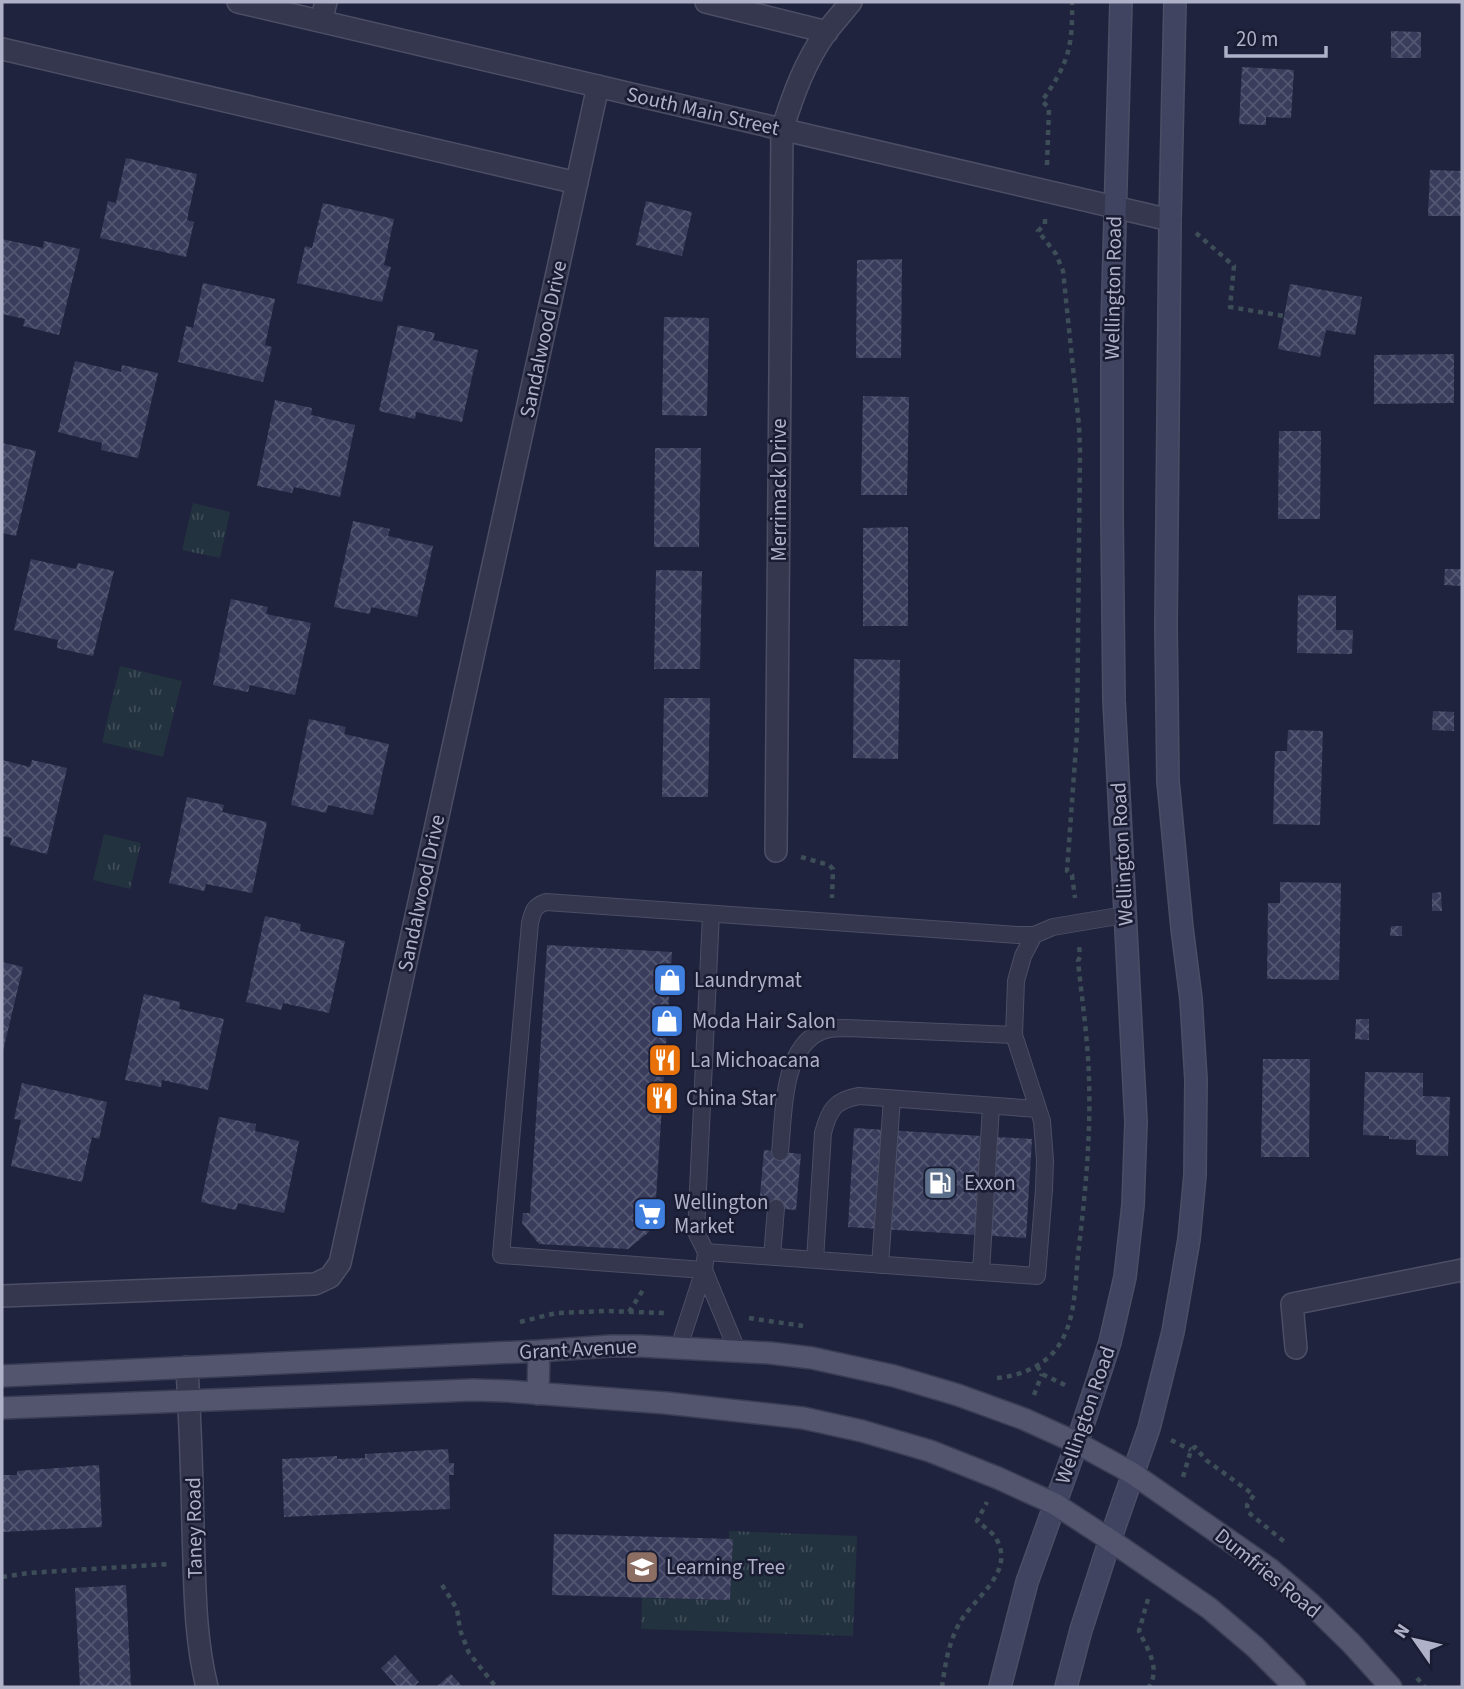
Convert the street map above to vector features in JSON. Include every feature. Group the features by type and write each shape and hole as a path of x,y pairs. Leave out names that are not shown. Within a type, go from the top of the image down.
{"main road":[{"name":"Wellington Road","path":"1000,1687 1027,1582 1110,1342 1125,1277 1133,1205 1136,1122 1114,700 1113,621 1112,328 1121,2"},
{"path":"1066,1687 1081,1630 1149,1428 1173,1332 1189,1238 1195,1175 1196,1080 1191,999 1168,781 1166,625 1175,2"},
{"name":"Grant Avenue","path":"2,1376 611,1346 737,1350 812,1358 894,1376 958,1395 1024,1419 1077,1443 1132,1473"},
{"path":"538,1394 539,1351"},
{"name":"Grant Avenue","path":"2,1408 473,1390 666,1403 803,1418 862,1431 930,1451 999,1478 1055,1504 1110,1540"},
{"name":"Dumfries Road","path":"1132,1473 1270,1569 1351,1643 1391,1687"},
{"path":"1110,1540 1209,1608 1255,1647 1295,1687"}],"street":[{"name":"South Main Street","path":"237,2 323,11 598,86 1170,220"},
{"path":"706,2 827,32"},
{"name":"Merrimack Drive","path":"776,850 782,130 803,71 827,32 851,2"},
{"path":"2,48 577,183"},
{"name":"Sandalwood Drive","path":"2,1296 314,1284 330,1277 340,1264 598,86"},
{"path":"1296,1348 1292,1304 1462,1270"},
{"name":"Taney Road","path":"187,1367 195,1612 201,1663 207,1687"}],"lane":[{"path":"704,1270 501,1255 530,923 538,905 545,902 1034,935 1053,927 1124,915"},
{"path":"678,1348 704,1270 706,1252 696,1232 711,914"},
{"path":"706,1252 1037,1276 1045,1160 1042,1121 1014,1035 1016,981 1023,956 1034,935"},
{"path":"780,1152 788,1077 803,1045 822,1031 846,1028 1014,1035"},
{"path":"815,1260 823,1133 834,1105 859,1096 1038,1109"},
{"path":"880,1265 892,1099"},
{"path":"981,1272 991,1106"},
{"path":"772,1257 776,1208"},
{"path":"704,1270 737,1350"}],"path":[{"path":"1049,108 1042,100 1058,78 1068,55 1072,2"},
{"path":"1045,224 1038,231 1056,254 1063,271 1079,426 1077,733 1067,871 1072,874"},
{"path":"1203,238 1234,266 1230,307 1284,316"},
{"path":"776,850 829,864 833,869 831,922"},
{"path":"1042,1374 1037,1366 1058,1347 1070,1317 1088,1162 1089,1076 1078,961 1080,957"},
{"path":"629,1312 645,1286"},
{"path":"1175,1502 1191,1450 1195,1447 1210,1463 1254,1495 1249,1502"},
{"path":"942,1687 945,1664 955,1632 964,1615 991,1585 999,1563 1000,1551 996,1537 977,1521 985,1506"},
{"path":"2,1577 194,1562"},
{"path":"1149,1687 1153,1681 1153,1662 1139,1631 1156,1571"},
{"path":"442,1585 457,1609 460,1630 469,1653 496,1687"}],"green space":[{"path":"193,503 230,512 220,558 182,550"},
{"path":"120,666 182,681 163,757 102,742"},
{"path":"104,834 141,843 130,889 93,880"},
{"path":"729,1531 857,1536 853,1636 641,1629 642,1598 730,1600 733,1540 729,1539"}],"building":[{"path":"1391,31 1421,32 1421,58 1391,58"},
{"path":"1242,67 1294,70 1291,118 1266,117 1266,125 1239,124"},
{"path":"126,158 197,174 187,220 194,222 186,257 100,238 108,201 116,203"},
{"path":"1430,170 1462,171 1462,216 1428,216"},
{"path":"646,201 692,212 682,256 636,245"},
{"path":"323,203 394,219 384,265 391,267 382,302 297,283 305,246 312,248"},
{"path":"2,239 43,248 44,241 80,249 59,335 23,326 25,319 2,314"},
{"path":"902,259 901,358 856,358 857,260"},
{"path":"203,283 275,299 265,345 272,347 263,382 178,362 186,326 193,328"},
{"path":"1290,284 1362,297 1355,335 1326,330 1320,357 1278,349"},
{"path":"664,317 709,318 707,416 662,415"},
{"path":"398,325 435,333 433,340 478,350 462,422 416,412 415,419 379,411"},
{"path":"1454,354 1454,403 1374,404 1374,355"},
{"path":"75,361 121,372 122,365 158,373 138,458 101,450 102,443 58,432"},
{"path":"863,396 909,397 907,495 861,495"},
{"path":"275,400 312,408 311,415 355,425 340,497 294,487 292,493 257,486"},
{"path":"1279,431 1321,431 1320,519 1278,519"},
{"path":"2,443 36,451 16,536 2,533"},
{"path":"655,448 701,448 699,547 654,547"},
{"path":"353,521 390,529 388,536 433,546 417,617 371,607 370,614 334,607"},
{"path":"908,527 908,626 863,626 863,528"},
{"path":"31,559 76,569 78,563 114,571 93,656 57,648 58,640 14,630"},
{"path":"1445,569 1462,569 1462,586 1444,585"},
{"path":"656,570 702,571 700,669 654,669"},
{"path":"1298,595 1336,596 1336,630 1353,630 1352,654 1297,653"},
{"path":"231,599 268,607 266,614 311,623 295,695 250,685 248,692 213,685"},
{"path":"854,659 900,660 898,759 853,758"},
{"path":"664,698 710,698 708,797 662,797"},
{"path":"1433,711 1454,712 1454,731 1432,730"},
{"path":"309,719 346,727 344,734 389,744 373,815 328,805 326,813 291,805"},
{"path":"1288,730 1323,731 1320,825 1273,824 1275,751 1287,751"},
{"path":"2,760 30,767 32,760 67,768 47,854 10,845 12,838 2,836"},
{"path":"187,797 224,805 222,812 267,822 252,893 206,884 204,891 169,883"},
{"path":"1280,882 1341,883 1339,980 1267,979 1268,903 1280,903"},
{"path":"1441,892 1442,911 1432,911 1432,893"},
{"path":"265,916 301,924 300,931 345,941 329,1013 283,1003 281,1010 246,1002"},
{"path":"1391,926 1402,926 1402,936 1390,936"},
{"path":"547,945 672,952 656,1198 651,1198 649,1232 628,1249 539,1244 522,1223 523,1213 530,1213"},
{"path":"2,962 23,967 3,1051 2,1051"},
{"path":"144,994 180,1002 179,1009 224,1019 208,1090 162,1080 161,1087 125,1080"},
{"path":"1356,1019 1369,1019 1369,1040 1355,1039"},
{"path":"1263,1059 1310,1059 1309,1157 1261,1157"},
{"path":"1365,1072 1423,1073 1423,1096 1450,1097 1448,1156 1416,1155 1416,1140 1363,1135"},
{"path":"22,1083 107,1102 99,1139 92,1137 82,1182 11,1166 21,1120 14,1119"},
{"path":"219,1117 256,1124 255,1131 299,1141 284,1213 238,1203 236,1210 201,1202"},
{"name":"Exxon","path":"854,1128 1032,1139 1026,1238 848,1227"},
{"path":"764,1150 801,1154 796,1210 759,1207"},
{"path":"448,1449 449,1463 454,1463 454,1475 449,1475 450,1509 284,1517 282,1459 337,1456 337,1459 365,1458 365,1454"},
{"path":"99,1465 102,1527 2,1532 2,1475 17,1475 17,1471"},
{"name":"Learning Tree","path":"554,1534 733,1539 730,1600 552,1595"},
{"path":"126,1585 131,1687 80,1687 75,1588"},
{"path":"395,1655 419,1682 413,1687 398,1687 381,1668"},
{"path":"451,1674 463,1687 436,1687"}],"place":[{"name":"Laundrymat","path":"670,980"},
{"name":"Moda Hair Salon","path":"667,1021"},
{"name":"La Michoacana","path":"665,1060"},
{"name":"China Star","path":"662,1098"},
{"name":"Exxon","path":"940,1183"},
{"name":"Wellington Market","path":"650,1214"},
{"name":"Learning Tree","path":"642,1567"}]}
